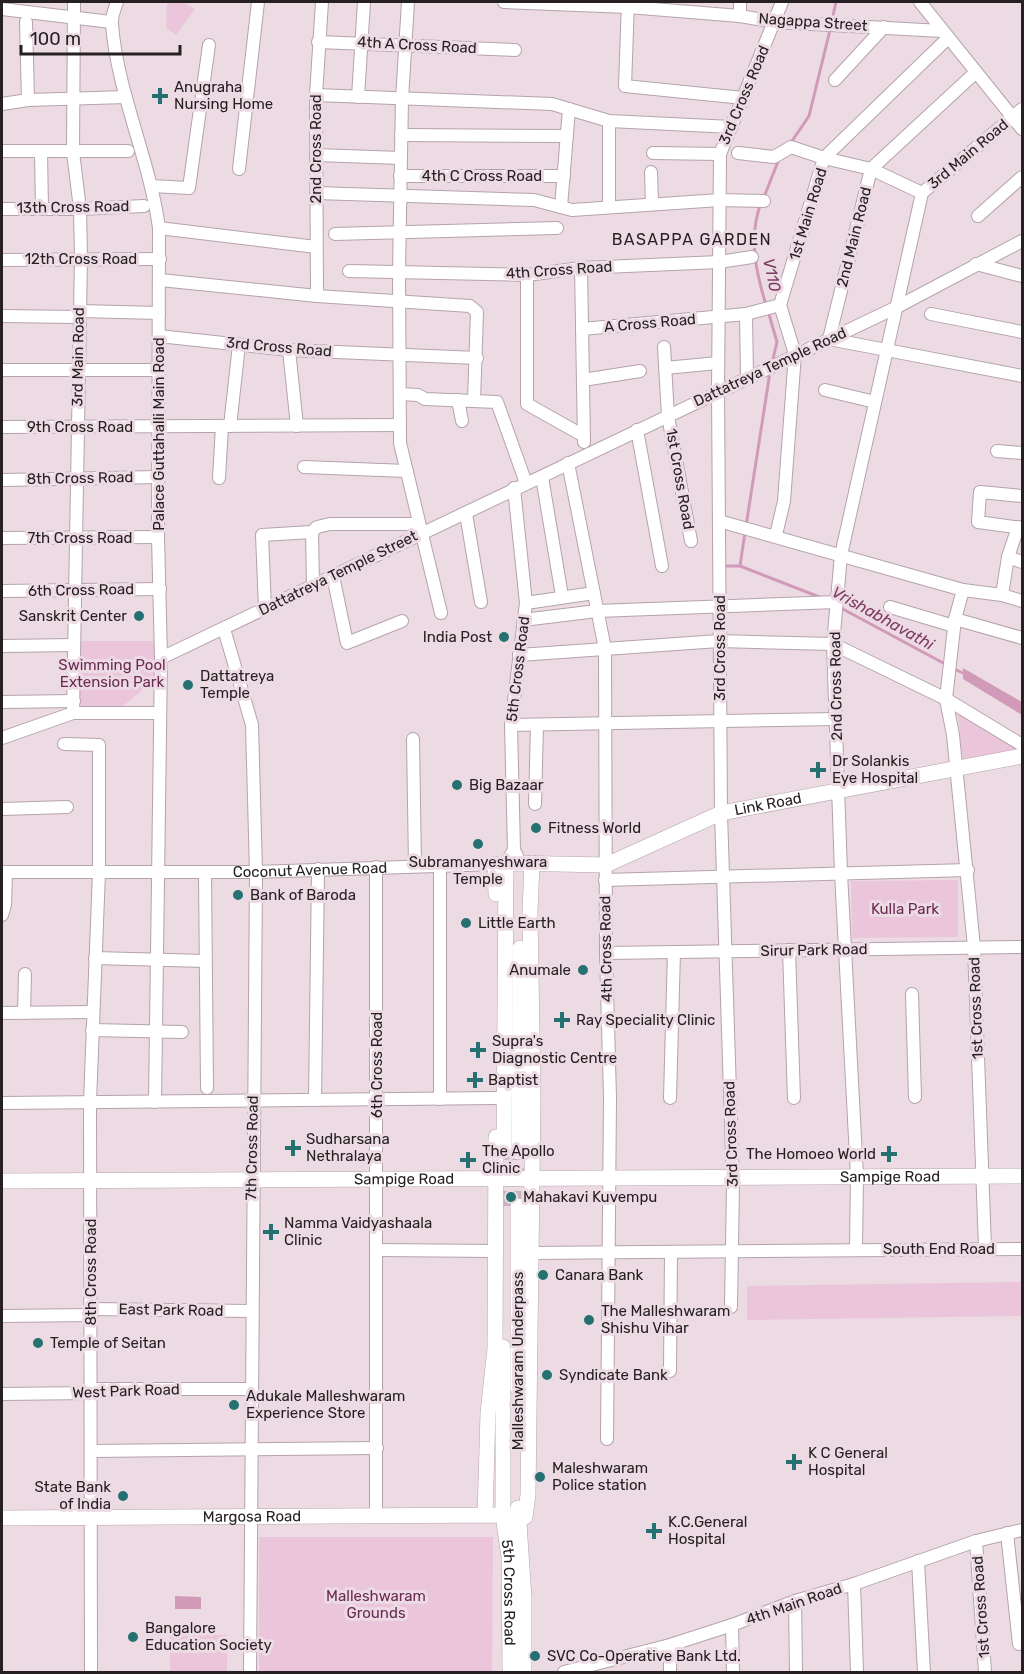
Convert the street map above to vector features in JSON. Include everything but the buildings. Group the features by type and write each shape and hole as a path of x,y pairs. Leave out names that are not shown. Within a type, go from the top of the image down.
{"main road":[{"name":"Link Road","path":"514,861 605,872 721,813 1023,756"},
{"name":"5th Cross Road","path":"514,861 512,1152 506,896 514,861"},
{"path":"485,1515 488,1413 495,1348 496,1098 514,861"},
{"path":"514,861 530,912 533,1178 530,1252 528,1495 515,1516"},
{"name":"Sampige Road","path":"2,1181 1023,1176"},
{"name":"Malleshwaram Underpass","path":"511,1206 515,1516"},
{"name":"5th Cross Road","path":"510,1672 509,1557 515,1516"},
{"name":"5th Cross Road","path":"515,1516 524,1598 524,1672"},
{"name":"Margosa Road","path":"2,1518 515,1516"}],"street":[{"name":"3rd Main Road","path":"74,2 73,152 80,209 81,258 74,707"},
{"name":"Palace Guttahalli Main Road","path":"117,2 111,22 126,98 151,186 159,228 158,537 161,658 156,873 155,1102"},
{"path":"239,168 258,2"},
{"name":"2nd Cross Road","path":"317,296 316,95 322,2"},
{"path":"358,97 364,2"},
{"path":"408,2 400,176 400,443 441,613"},
{"name":"Nagappa Street","path":"507,2 684,6 775,22 884,27 945,34"},
{"path":"740,2 740,16"},
{"name":"3rd Cross Road","path":"731,1307 733,1177 722,876 719,641 717,391 720,154 782,2"},
{"path":"920,2 976,72 1018,113 1023,129"},
{"path":"628,4 625,86 743,98"},
{"path":"6,7 27,12 111,22"},
{"path":"27,12 28,100"},
{"path":"835,80 884,27"},
{"name":"1st Main Road","path":"780,305 824,158 945,34"},
{"name":"4th A Cross Road","path":"318,42 515,50"},
{"path":"151,186 189,188 209,45"},
{"name":"2nd Main Road","path":"829,339 871,169 976,72"},
{"path":"316,95 552,104 609,121 732,128"},
{"path":"2,104 28,100 126,98"},
{"path":"561,207 569,109"},
{"name":"3rd Main Road","path":"895,308 922,194 1018,113"},
{"path":"609,121 609,207"},
{"path":"401,135 567,136"},
{"path":"738,153 774,157 791,147 824,158 871,169 922,194"},
{"path":"2,152 128,151"},
{"path":"41,152 42,209"},
{"path":"653,153 720,154"},
{"path":"316,155 401,158"},
{"path":"651,172 652,204"},
{"name":"4th C Cross Road","path":"400,176 564,176"},
{"path":"978,216 1023,177"},
{"path":"316,193 534,200 572,210 720,200 764,201"},
{"name":"13th Cross Road","path":"2,209 144,206"},
{"path":"159,228 316,247"},
{"path":"335,234 556,228"},
{"name":"Dattatreya Temple Road","path":"520,485 542,477 717,391 895,308 975,264 1023,241"},
{"name":"4th Cross Road","path":"349,271 527,275 581,268 719,262 752,257"},
{"name":"12th Cross Road","path":"2,260 160,259"},
{"path":"975,264 1023,276"},
{"path":"581,268 584,455"},
{"path":"527,275 527,404 584,435"},
{"path":"159,280 317,296 470,306 476,309 477,358 474,401 400,394"},
{"path":"747,377 746,314 780,305 795,354 784,501 777,535"},
{"name":"2nd Cross Road","path":"856,1250 857,1176 841,873 833,644 841,555 895,308"},
{"path":"2,316 159,313"},
{"name":"A Cross Road","path":"582,329 746,314"},
{"path":"931,314 1023,332"},
{"name":"3rd Cross Road","path":"159,336 289,350 477,358"},
{"path":"829,339 886,352 1023,376"},
{"path":"219,478 239,345"},
{"name":"1st Cross Road","path":"664,347 668,416 691,542"},
{"path":"289,350 297,426"},
{"path":"665,368 718,363"},
{"path":"2,370 158,370"},
{"path":"583,380 640,371"},
{"path":"825,390 875,402"},
{"path":"458,400 462,421"},
{"name":"5th Cross Road","path":"474,401 496,402 520,485 526,603 511,725 514,861"},
{"path":"158,427 400,425"},
{"name":"9th Cross Road","path":"2,427 158,427"},
{"path":"637,430 662,566"},
{"path":"997,451 1023,453"},
{"name":"4th Cross Road","path":"568,463 604,649 607,723 605,872 609,1178 607,1439"},
{"path":"304,467 407,471"},
{"name":"8th Cross Road","path":"2,480 158,477"},
{"path":"542,477 561,590"},
{"name":"Dattatreya Temple Street","path":"161,658 333,576 420,528 466,514 520,485"},
{"path":"1002,595 1008,557 1020,528 978,522 980,492 1023,496"},
{"path":"466,514 481,602"},
{"path":"719,520 963,590 1002,595 1023,601"},
{"path":"265,609 262,534 312,532 317,527 330,524 420,528"},
{"path":"312,532 313,585"},
{"name":"7th Cross Road","path":"2,538 158,537"},
{"path":"1008,557 1023,562"},
{"path":"333,576 347,642 402,621"},
{"name":"6th Cross Road","path":"2,591 160,589"},
{"name":"1st Cross Road","path":"963,590 955,622 946,699 968,870 974,947 985,1248"},
{"path":"526,603 594,593"},
{"path":"523,620 597,611 837,602"},
{"path":"890,607 1023,638"},
{"name":"7th Cross Road","path":"224,628 252,725 256,872 250,1672"},
{"path":"519,655 719,641 833,644 946,699 1023,744"},
{"path":"2,646 74,645"},
{"path":"2,702 159,713"},
{"path":"2,738 74,707"},
{"path":"511,725 836,719"},
{"path":"535,804 537,724"},
{"path":"413,739 415,866"},
{"name":"8th Cross Road","path":"64,744 99,745 99,872 90,1102 91,1672"},
{"path":"2,809 67,807"},
{"name":"Coconut Avenue Road","path":"4,872 256,872 514,861"},
{"path":"440,865 440,1099"},
{"name":"6th Cross Road","path":"376,867 378,1100 376,1515"},
{"path":"315,1100 318,869"},
{"path":"605,872 722,876 968,870"},
{"path":"2,915 5,905 4,872"},
{"path":"205,873 207,1088"},
{"name":"Sirur Park Road","path":"606,953 1023,947"},
{"path":"789,950 794,1098"},
{"path":"670,1098 674,952"},
{"path":"95,958 205,961"},
{"path":"24,1013 25,974"},
{"path":"912,994 915,1097"},
{"path":"2,1013 93,1012"},
{"path":"92,1030 182,1032"},
{"path":"2,1103 496,1098"},
{"name":"South End Road","path":"530,1252 1023,1249"},
{"path":"377,1250 495,1251"},
{"path":"670,1371 671,1252"},
{"name":"East Park Road","path":"2,1316 92,1312 251,1311"},
{"name":"West Park Road","path":"2,1394 91,1393 98,1389 251,1389"},
{"path":"92,1451 376,1448"},
{"name":"4th Main Road","path":"564,1672 607,1667 976,1541 1023,1530"},
{"path":"1007,1533 1019,1644"},
{"name":"1st Cross Road","path":"976,1541 985,1672"},
{"path":"918,1561 924,1672"},
{"path":"854,1584 857,1672"},
{"path":"795,1601 796,1672"},
{"path":"732,1625 733,1672"},
{"path":"670,1645 670,1672"}],"green space":[{"path":"167,2 184,2 195,9 176,35 166,28"},
{"name":"Swimming Pool Extension Park","path":"80,641 155,641 155,679 122,707 80,707"},
{"path":"958,714 1022,747 1022,748 963,761"},
{"name":"Kulla Park","path":"958,880 958,937 852,938 851,881"},
{"path":"1022,1282 1022,1316 747,1320 747,1286"},
{"name":"Malleshwaram Grounds","path":"259,1537 493,1537 492,1672 259,1672"},
{"path":"170,1635 227,1635 227,1672 170,1672"}],"shaded area":[{"path":"963,668 1022,702 1022,715 963,679"},
{"path":"175,1596 201,1597 201,1609 175,1609"}],"waterway":[{"name":"V110","path":"832,20 836,2"},
{"name":"V110","path":"790,144 809,116 830,30"},
{"name":"V110","path":"764,197 779,159"},
{"name":"V110","path":"761,203 754,242 759,280 766,305"},
{"name":"V110","path":"768,311 777,342 772,363"},
{"name":"V110","path":"746,526 770,372"},
{"name":"V110","path":"740,566 745,532"},
{"name":"Vrishabhavathi","path":"725,566 740,566 822,598"},
{"name":"Vrishabhavathi","path":"839,607 947,665"},
{"name":"Vrishabhavathi","path":"952,668 965,674"}],"tunnel":[{"path":"504,1151 504,1206"},
{"path":"518,1206 519,1152"}],"place":[{"name":"Anugraha Nursing Home","path":"160,96"},
{"name":"Sanskrit Center","path":"139,616"},
{"name":"India Post","path":"504,637"},
{"name":"Dattatreya Temple","path":"188,685"},
{"name":"Dr Solankis Eye Hospital","path":"818,770"},
{"name":"Big Bazaar","path":"457,785"},
{"name":"Fitness World","path":"536,828"},
{"name":"Subramanyeshwara Temple","path":"478,844"},
{"name":"Bank of Baroda","path":"238,895"},
{"name":"Little Earth","path":"466,923"},
{"name":"Anumale","path":"583,970"},
{"name":"Ray Speciality Clinic","path":"562,1020"},
{"name":"Supra's Diagnostic Centre","path":"478,1050"},
{"name":"Baptist","path":"475,1080"},
{"name":"Sudharsana Nethralaya","path":"293,1148"},
{"name":"The Homoeo World","path":"889,1154"},
{"name":"The Apollo Clinic","path":"468,1160"},
{"name":"Mahakavi Kuvempu","path":"511,1197"},
{"name":"Namma Vaidyashaala Clinic","path":"271,1232"},
{"name":"Canara Bank","path":"543,1275"},
{"name":"The Malleshwaram Shishu Vihar","path":"589,1320"},
{"name":"Temple of Seitan","path":"38,1343"},
{"name":"Syndicate Bank","path":"547,1375"},
{"name":"Adukale Malleshwaram Experience Store","path":"234,1405"},
{"name":"K C General Hospital","path":"794,1462"},
{"name":"Maleshwaram Police station","path":"540,1477"},
{"name":"State Bank of India","path":"123,1496"},
{"name":"K.C.General Hospital","path":"654,1531"},
{"name":"Bangalore Education Society","path":"133,1637"},
{"name":"SVC Co-Operative Bank Ltd.","path":"535,1656"}],"district":[{"name":"BASAPPA GARDEN","path":"692,239"}]}
